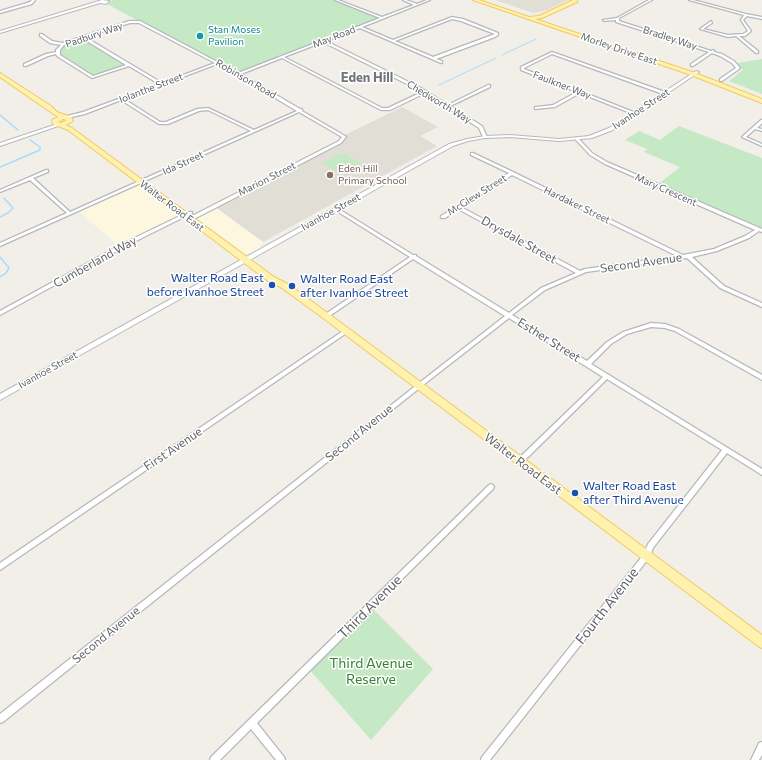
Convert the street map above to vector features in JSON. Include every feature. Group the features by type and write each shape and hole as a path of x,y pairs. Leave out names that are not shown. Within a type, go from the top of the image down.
{"main road":[{"name":"Morley Drive East","path":"475,0 544,24 721,80 762,96"},
{"name":"Morley Drive East","path":"484,0 695,73 762,101"},
{"path":"536,18 576,0"},
{"path":"523,16 536,18 544,24"},
{"name":"Walter Road East","path":"0,75 50,108 54,113 68,119 75,129 247,258 271,279 285,286 326,316 762,642"},
{"name":"Walter Road East","path":"13,84 15,88 52,116 57,123 70,129 144,181"},
{"path":"57,123 68,119"}],"street":[{"path":"0,12 31,3 34,0"},
{"path":"0,32 103,1 112,0"},
{"path":"336,0 382,18"},
{"path":"404,0 417,5"},
{"name":"May Road","path":"238,74 429,0"},
{"name":"Bradley Way","path":"651,0 617,19 620,22 713,51 733,62 738,68 721,80"},
{"path":"690,0 762,18"},
{"path":"711,22 701,29 723,35 744,35 750,31 742,20 746,15"},
{"path":"393,41 452,18 462,20 497,34 434,58"},
{"path":"604,20 617,19"},
{"name":"Padbury Way","path":"129,66 93,77 61,57 58,53 63,44 82,37 130,22 139,21 143,23"},
{"name":"Robinson Road","path":"143,23 301,110 343,136 344,139"},
{"path":"360,27 441,62"},
{"path":"41,35 52,42 63,44"},
{"path":"737,36 757,52"},
{"path":"82,37 161,84"},
{"name":"Chedworth Way","path":"323,41 424,92 448,106 481,127 485,137"},
{"path":"692,65 713,51"},
{"path":"25,65 47,55 58,53"},
{"name":"Faulkner Way","path":"634,113 523,70 522,68 552,53 664,93"},
{"path":"282,57 381,109 389,109 424,92"},
{"name":"Iolanthe Street","path":"68,119 218,63"},
{"name":"Ivanhoe Street","path":"0,397 451,145 467,140 485,137 510,136 548,140 577,139 606,131 695,73"},
{"path":"448,106 489,86"},
{"path":"536,108 554,106 579,92"},
{"path":"122,99 159,123 167,123 198,110 208,109 254,131"},
{"name":"Ida Street","path":"0,245 301,110"},
{"path":"762,122 744,136 746,139 762,145"},
{"path":"0,145 57,123"},
{"path":"754,128 762,130"},
{"name":"Marion Street","path":"190,216 344,139"},
{"name":"Mary Crescent","path":"577,139 591,154 606,163 760,231"},
{"name":"Hardaker Street","path":"472,154 685,256 722,287 753,303 762,305"},
{"path":"0,191 47,172"},
{"name":"McGlew Street","path":"443,217 512,173"},
{"path":"30,178 70,214"},
{"name":"Drysdale Street","path":"458,207 579,273"},
{"name":"Esther Street","path":"336,209 762,472"},
{"name":"Cumberland Way","path":"0,313 126,244 190,216"},
{"name":"Second Avenue","path":"0,719 542,289 579,273 685,256 727,246 760,231"},
{"path":"326,316 414,256"},
{"path":"587,364 609,343 625,333 637,328 651,325 676,330 762,378"},
{"name":"First Avenue","path":"0,567 346,331"},
{"path":"520,461 607,376"},
{"name":"Fourth Avenue","path":"485,760 647,556 650,546 726,450"},
{"name":"Third Avenue","path":"214,760 491,487"},
{"path":"252,723 281,760"},
{"path":"755,760 762,746"}],"shaded area":[{"path":"495,0 568,0 547,10 534,13"},
{"name":"Eden Hill Primary School","path":"402,107 438,127 420,136 437,146 263,242 214,206 340,142 343,136"},
{"path":"141,183 185,215 120,247 77,210"},
{"path":"214,206 263,242 259,251 249,257 195,216"}],"green space":[{"path":"112,0 336,0 382,18 238,74 105,3"},
{"path":"82,37 129,65 93,77 58,55 63,44"},
{"path":"762,59 762,94 729,81 743,70 737,63"},
{"path":"679,126 762,158 762,231 657,185 680,167 644,152 647,149 625,140 639,131 660,140"},
{"path":"342,153 361,163 342,174 322,163"},
{"name":"Third Avenue Reserve","path":"370,606 433,669 371,740 308,668"}],"waterway":[{"path":"502,55 536,39"},
{"path":"439,85 496,58"},
{"path":"0,115 18,130"},
{"path":"0,167 40,150 40,147 30,140"},
{"path":"0,217 8,213 13,208 4,198"},
{"path":"0,257 9,268 6,273 0,277"}],"place":[{"name":"Stan Moses Pavilion","path":"200,36"},
{"name":"Eden Hill Primary School","path":"330,175"},
{"name":"Walter Road East before Ivanhoe Street","path":"272,285"},
{"name":"Walter Road East after Ivanhoe Street","path":"292,286"},
{"name":"Walter Road East after Third Avenue","path":"575,493"}],"district":[{"name":"Eden Hill","path":"367,78"}]}
